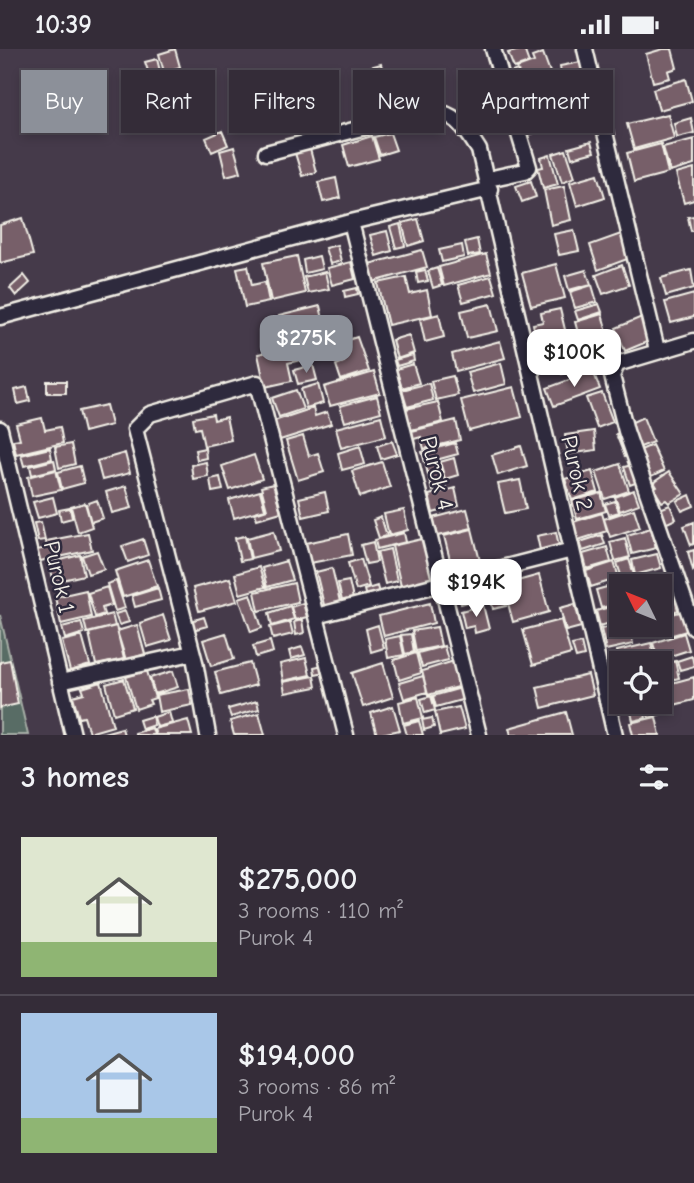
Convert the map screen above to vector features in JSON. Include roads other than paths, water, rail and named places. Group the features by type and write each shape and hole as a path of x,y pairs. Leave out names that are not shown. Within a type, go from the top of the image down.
{"street":[{"path":"0,317 489,184 525,171 529,167 493,49"},
{"path":"585,49 657,350"},
{"name":"Purok 2","path":"266,153 430,110 447,112 463,125 479,150 615,735"},
{"name":"Purok 4","path":"351,222 479,735"},
{"path":"694,341 617,364 612,376 626,431 694,628"},
{"path":"208,735 192,653 135,429 150,414 257,383 346,735"},
{"name":"Purok 1","path":"0,429 73,735"},
{"path":"316,616 572,550"},
{"path":"60,682 192,653"}]}
